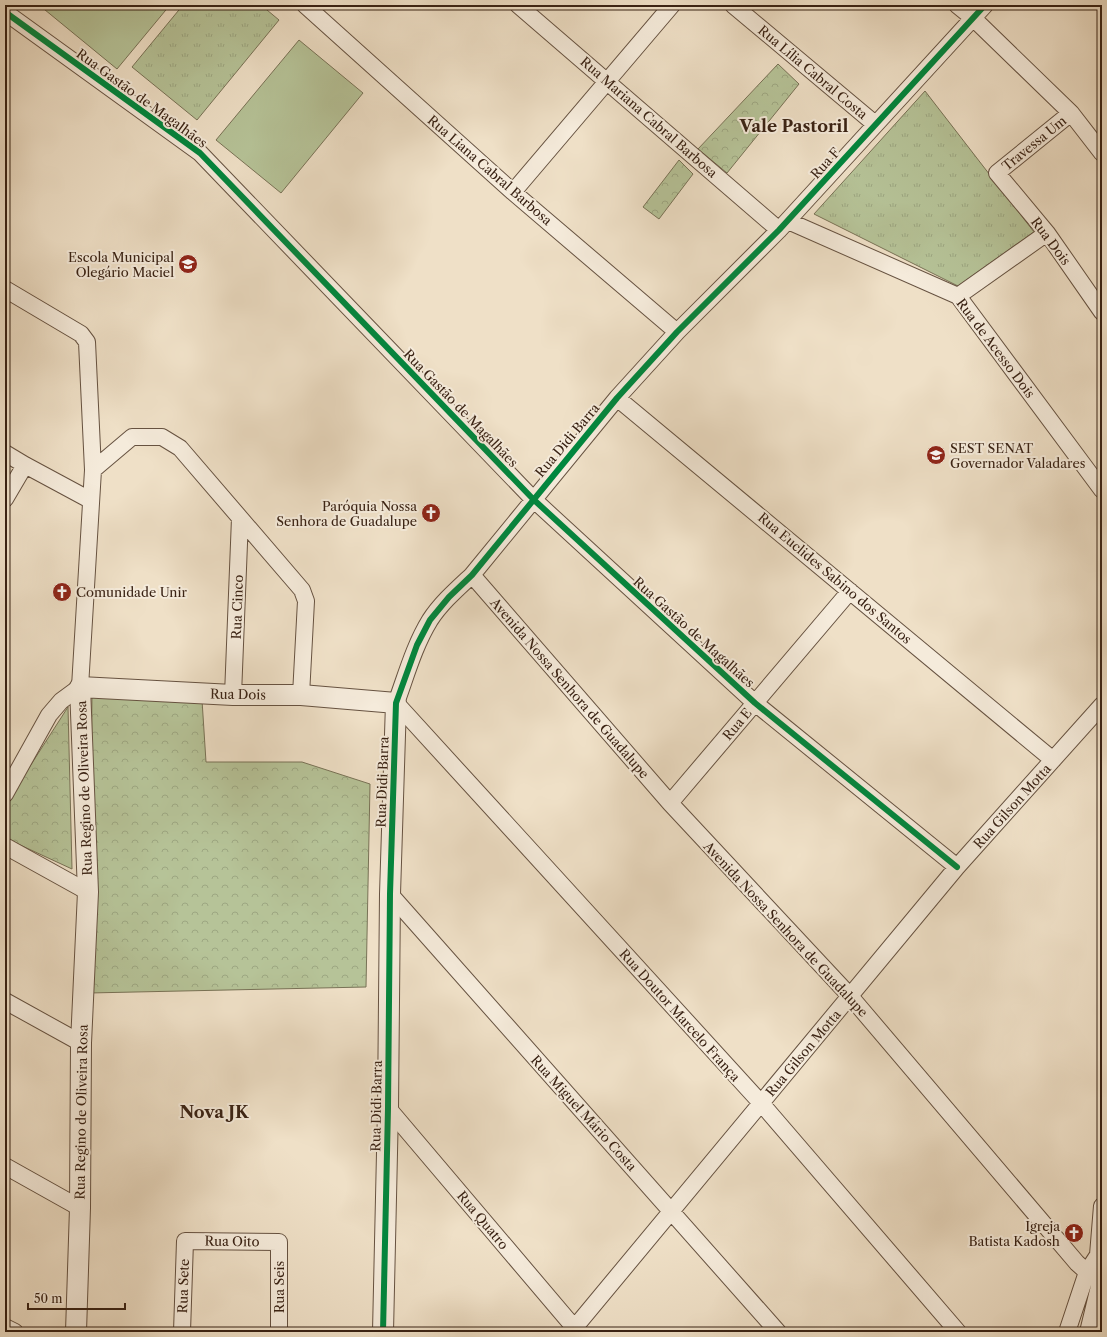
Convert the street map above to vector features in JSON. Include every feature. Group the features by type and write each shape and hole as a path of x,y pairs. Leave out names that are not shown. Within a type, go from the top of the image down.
{"street":[{"name":"Rua Liana Cabral Barbosa","path":"306,5 513,192 677,332"},
{"name":"Rua Mariana Cabral Barbosa","path":"518,5 607,82 784,225"},
{"path":"513,192 672,5"},
{"name":"Rua Lília Cabral Costa","path":"733,5 875,124"},
{"path":"957,5 973,18 1071,113 1102,153"},
{"name":"Rua F","path":"677,332 784,225 985,5"},
{"name":"Rua Gastão de Magalhães","path":"5,12 200,153 533,499 755,703 957,867"},
{"name":"Travessa Um","path":"997,173 1071,113"},
{"name":"Rua Dois","path":"997,173 1047,234 1102,312"},
{"name":"Rua de Acesso Dois","path":"784,225 958,296 1102,490"},
{"path":"958,296 1047,234"},
{"name":"Rua Regino de Oliveira Rosa","path":"5,289 81,334 87,342 92,470 80,687 88,892 81,1043 80,1208 76,1332"},
{"name":"Rua Didi Barra","path":"383,1332 388,1108 390,894 396,703 417,645 430,620 449,597 472,575 617,398 677,332"},
{"name":"Rua Euclides Sabino dos Santos","path":"617,398 1053,760"},
{"path":"92,470 132,438 162,437 180,448 302,590 306,601 301,695"},
{"path":"5,453 90,500"},
{"path":"5,499 25,465"},
{"name":"Rua Cinco","path":"233,695 240,518"},
{"name":"Avenida Nossa Senhora de Guadalupe","path":"472,575 670,803 850,996 1077,1263 1097,1277"},
{"name":"Rua E","path":"670,803 850,591"},
{"path":"5,794 49,715 61,701 80,687"},
{"name":"Rua Dois","path":"80,687 233,695 301,695 396,703"},
{"name":"Rua Doutor Marcelo França","path":"396,703 761,1103 958,1332"},
{"name":"Rua Gilson Motta","path":"574,1331 671,1210 957,867 1102,705"},
{"path":"5,846 88,892"},
{"name":"Rua Miguel Mário Costa","path":"390,894 778,1332"},
{"path":"5,1001 81,1043"},
{"name":"Rua Quatro","path":"388,1108 574,1331"},
{"path":"5,1166 80,1208"},
{"path":"1088,1332 1097,1277 1102,1206"},
{"name":"Rua Oito","path":"185,1241 279,1242"},
{"name":"Rua Sete","path":"182,1332 185,1241"},
{"name":"Rua Seis","path":"279,1242 280,1332"},
{"path":"1067,1332 1097,1277"},
{"path":"5,1327 15,1332"}],"green space":[{"path":"39,5 170,5 117,69"},
{"path":"183,5 261,5 279,20 197,120 132,67"},
{"path":"299,40 363,93 281,193 216,140"},
{"path":"778,64 799,84 727,173 698,149"},
{"path":"925,91 1034,232 958,286 814,214"},
{"path":"679,160 693,174 659,219 643,207"},
{"path":"92,693 202,700 206,762 302,762 370,784 366,987 89,993"},
{"path":"68,707 72,869 5,838 5,805"}],"cycle path":[{"path":"383,1332 388,1108 390,894 396,703 417,645 430,620 449,597 472,575 617,398 677,332 779,230 985,5"},
{"path":"5,12 200,153 533,499 755,703 957,867"}],"place":[{"name":"Escola Municipal Olegário Maciel","path":"188,264"},
{"name":"SEST SENAT Governador Valadares","path":"936,455"},
{"name":"Paróquia Nossa Senhora de Guadalupe","path":"431,513"},
{"name":"Comunidade Unir","path":"62,592"},
{"name":"Igreja Batista Kadosh","path":"1074,1233"}],"district":[{"name":"Vale Pastoril","path":"794,126"},
{"name":"Nova JK","path":"214,1112"}]}
